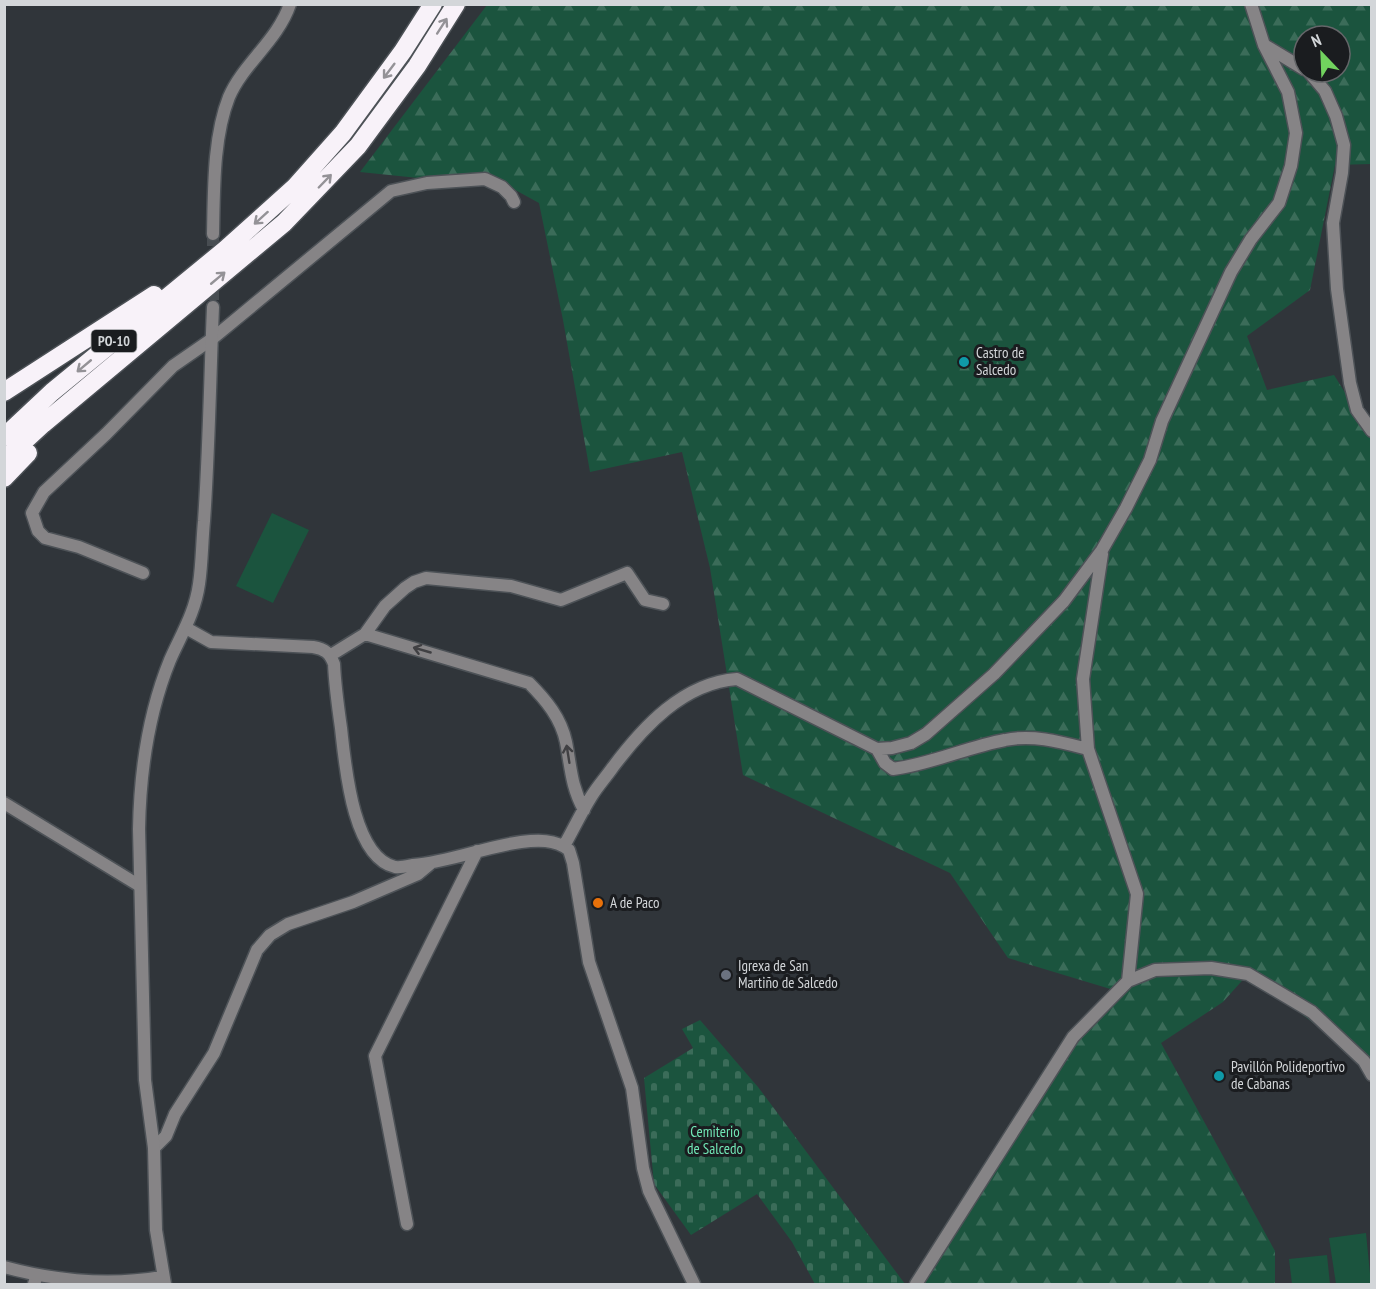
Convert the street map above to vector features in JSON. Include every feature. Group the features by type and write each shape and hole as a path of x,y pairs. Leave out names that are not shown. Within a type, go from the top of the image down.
{"highway":[{"name":"PO-10","path":"4,437 52,392 226,249 296,187 343,132 403,51 433,4"},
{"name":"PO-10","path":"4,460 43,424 284,223 358,146 417,66 456,4"},
{"path":"4,392 226,249"},
{"path":"4,478 172,315"}],"street":[{"path":"213,234 217,151 230,96 276,32 290,4"},
{"path":"564,846 591,796 623,754 664,710 703,687 722,680 737,679 877,749 892,748 911,743 938,724 1026,642 1064,601 1102,550 1150,460 1162,421 1231,272 1251,239 1279,203 1291,166 1296,133 1288,92 1264,45 1251,4"},
{"path":"1264,45 1292,62"},
{"path":"1319,84 1325,91 1336,116 1344,146 1342,173 1333,223 1337,289 1350,383 1357,410 1371,431"},
{"path":"143,573 79,548 45,538 38,531 32,513 44,492 106,434 172,366 212,339 391,191 427,183 485,179 502,187 514,202"},
{"path":"4,1268 35,1280 164,1281 156,1230 154,1148 145,1080 139,830 142,762 159,693 170,660 194,609 199,584 208,456 213,307"},
{"path":"1102,550 1083,679 1088,749 1137,894 1128,981"},
{"path":"331,655 365,634 385,606 414,582 426,578 511,586 561,600 627,573 645,600 663,604"},
{"path":"186,628 211,642 313,647 320,648 331,655 334,664 348,785 355,814 375,855 395,867 431,864 498,845 527,841 551,842 569,850 589,962 632,1088 648,1191 694,1284"},
{"path":"365,634 530,683 546,699 559,723 566,741 575,793 584,810"},
{"path":"877,749 885,763 893,769 938,760 1007,739 1049,739 1088,749"},
{"path":"4,803 140,886"},
{"path":"407,1224 375,1056 477,851"},
{"path":"154,1148 166,1136 175,1114 214,1053 234,1010 257,950 270,934 288,924 353,902 418,874 431,864"},
{"path":"916,1284 1072,1037 1128,981 1155,970 1211,968 1248,974 1312,1012 1364,1061 1371,1075"}],"green space":[{"path":"487,5 1371,5 1371,164 1335,165 1310,290 1247,336 1267,390 1334,375 1371,434 1371,1061 1364,1061 1248,974 1223,1002 1161,1043 1275,1251 1275,1284 916,1284 1025,1111 1117,991 1008,958 950,873 743,775 710,568 682,452 590,472 539,203 486,174 428,179 360,172"},
{"path":"272,513 309,530 273,603 236,586"},
{"name":"Cemiterio de Salcedo","path":"700,1020 758,1087 905,1284 815,1284 792,1242 757,1194 691,1235 654,1184 644,1078 693,1048 682,1029"},
{"path":"1366,1233 1371,1284 1336,1284 1329,1238"},
{"path":"1327,1255 1330,1284 1292,1284 1289,1259"}],"tunnel":[{"path":"213,234 213,307"}],"place":[{"name":"Castro de Salcedo","path":"964,362"},
{"name":"A de Paco","path":"598,903"},
{"name":"Igrexa de San Martiño de Salcedo","path":"726,975"},
{"name":"Pavillón Polideportivo de Cabanas","path":"1219,1076"}]}
